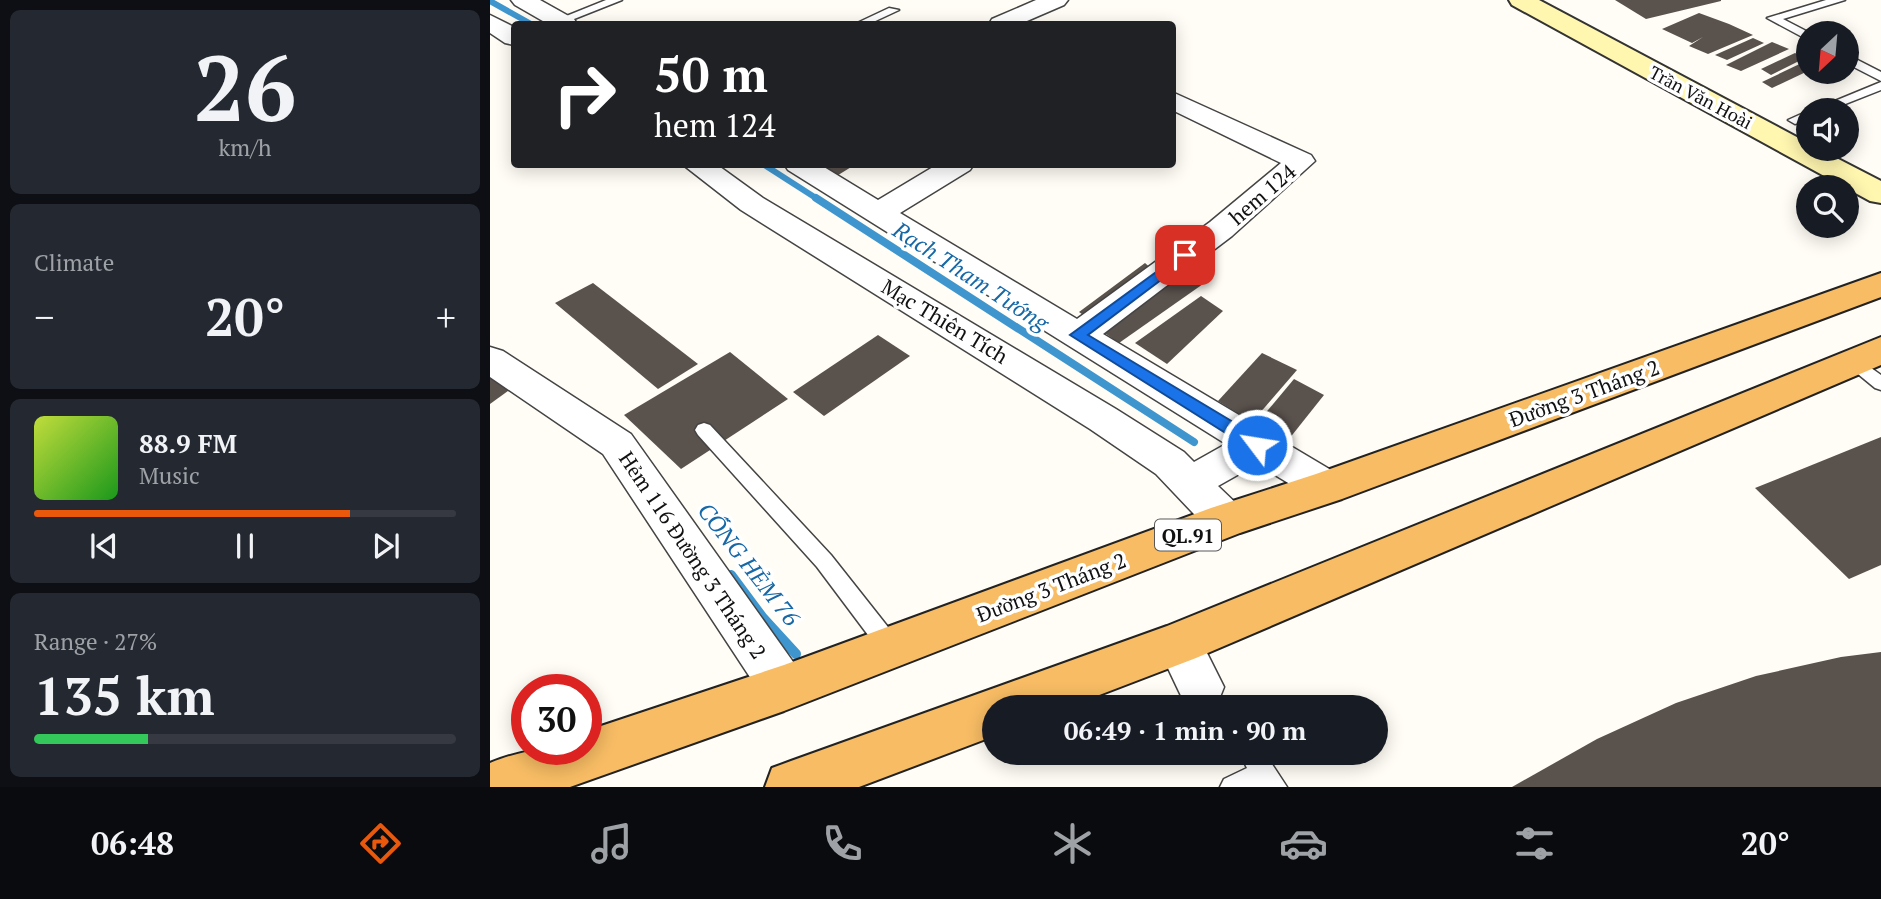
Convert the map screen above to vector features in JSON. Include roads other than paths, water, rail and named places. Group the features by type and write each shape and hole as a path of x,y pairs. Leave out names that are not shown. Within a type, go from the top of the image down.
{"highway":[{"name":"Đường 3 Tháng 2","path":"496,787 784,688 1226,520 1327,487 1881,284"},
{"path":"1039,695 1179,643 1872,365"},
{"path":"791,787 982,716"}],"main road":[{"name":"Trần Văn Hoài","path":"1521,0 1881,194"},
{"name":"Trần Văn Hoài","path":"1564,0 1664,51 1796,113"},
{"path":"1636,62 1664,51"},
{"path":"1859,153 1881,165"}],"street":[{"path":"523,0 559,21"},
{"path":"1008,21 1056,0"},
{"path":"490,22 511,36"},
{"name":"hem 124","path":"1077,335 1221,229 1301,161 1176,102"},
{"name":"Mạc Thiên Tích","path":"702,168 752,204 1103,419 1170,463 1226,520"},
{"path":"804,168 1327,487"},
{"path":"878,214 953,168"},
{"name":"Hẻm 116 Đường 3 Tháng 2","path":"490,360 617,444 784,688"},
{"path":"1190,483 1257,445"},
{"path":"1179,643 1208,695"}],"lane":[{"path":"567,21 616,0"},
{"path":"1796,30 1773,18 1839,0"},
{"path":"868,21 893,10"},
{"path":"1859,65 1881,77"},
{"path":"1853,98 1881,86"},
{"path":"704,429 824,561 891,648"},
{"path":"1232,787 1263,770"}],"waterway":[{"name":"Rạch Tham Tướng","path":"490,1 526,21"},
{"name":"Rạch Tham Tướng","path":"769,168 819,200"},
{"name":"Rạch Tham Tướng","path":"816,198 1194,442"},
{"name":"CỐNG HẺM 76","path":"731,575 763,618 796,654"}]}
